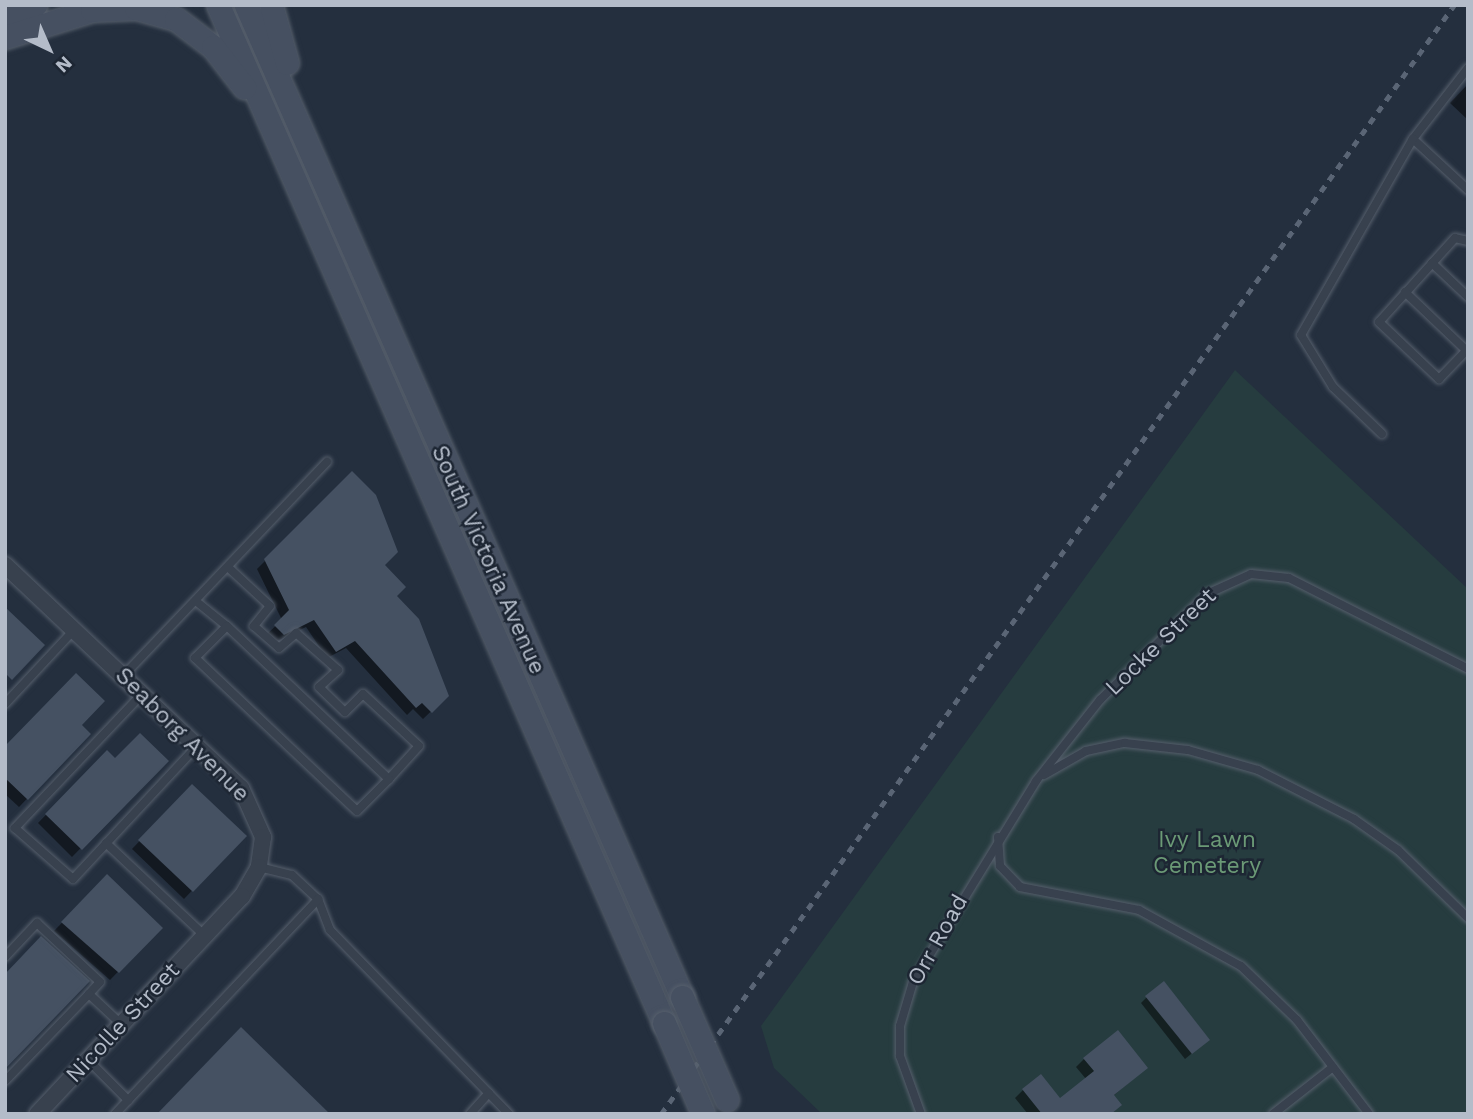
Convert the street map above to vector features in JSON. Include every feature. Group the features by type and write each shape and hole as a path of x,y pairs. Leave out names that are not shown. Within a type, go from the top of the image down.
{"main road":[{"path":"5,20 35,5"},
{"name":"South Victoria Avenue","path":"218,5 703,1114"},
{"name":"South Victoria Avenue","path":"246,5 303,126 730,1107"},
{"path":"271,5 303,126"},
{"path":"5,37 92,9 136,8 176,19 222,57 270,125"}],"street":[{"name":"Seaborg Avenue","path":"5,565 197,746 252,802 263,837 259,867"},
{"path":"207,934 259,867"},
{"name":"Nicolle Street","path":"37,1114 207,934"}],"lane":[{"path":"1382,435 1333,387 1301,335 1413,139 1468,68"},
{"path":"1413,139 1468,190"},
{"path":"1405,292 1467,350 1439,379 1379,325 1405,292 1455,237 1468,241"},
{"path":"1432,263 1468,297"},
{"path":"123,676 230,569 327,462"},
{"path":"227,626 195,658 357,811 419,746 363,694 345,712 320,687 338,670 296,633 279,648 254,626 270,606 230,569"},
{"name":"Locke Street","path":"1036,781 1100,700 1200,600 1241,576 1280,575 1330,594 1468,669"},
{"path":"197,602 227,626 389,779"},
{"path":"5,704 74,630"},
{"path":"142,694 15,828 73,878 197,746"},
{"path":"1036,781 1068,759 1111,744 1223,759 1354,819 1398,850 1468,918"},
{"name":"Orr Road","path":"921,1114 900,1056 903,1010 1000,831 1036,781"},
{"path":"1000,831 999,861 1016,884 1139,910 1209,944 1271,992 1369,1114"},
{"path":"106,843 207,934"},
{"path":"259,867 292,875 318,899 330,930 509,1114"},
{"path":"115,1114 318,899"},
{"path":"5,957 37,923 100,982 5,1081"},
{"path":"89,994 121,1024"},
{"path":"87,1060 128,1100"},
{"path":"1273,1114 1333,1067"},
{"path":"470,1114 489,1094"}],"green space":[{"name":"Ivy Lawn Cemetery","path":"1235,370 1468,589 1468,1114 822,1114 774,1068 761,1026"}],"building":[{"path":"352,471 376,495 398,552 385,565 406,587 397,596 419,619 449,696 432,713 422,703 416,708 355,641 336,652 314,620 284,635 274,625 289,610 264,559"},
{"path":"5,607 45,645 12,680 5,673"},
{"path":"76,673 105,701 82,725 91,734 28,800 5,778 5,746"},
{"path":"140,733 169,761 82,850 45,814 107,750 115,758"},
{"path":"192,784 247,836 193,892 138,840"},
{"path":"107,874 163,928 119,973 61,922"},
{"path":"41,936 90,981 5,1069 5,974"},
{"path":"1164,981 1210,1040 1192,1054 1145,996"},
{"path":"241,1027 330,1114 157,1114"},
{"path":"1118,1030 1148,1068 1114,1095 1122,1105 1111,1114 1042,1114 1022,1089 1041,1074 1060,1098 1094,1071 1083,1058"}],"railway":[{"path":"661,1114 1454,5"}]}
